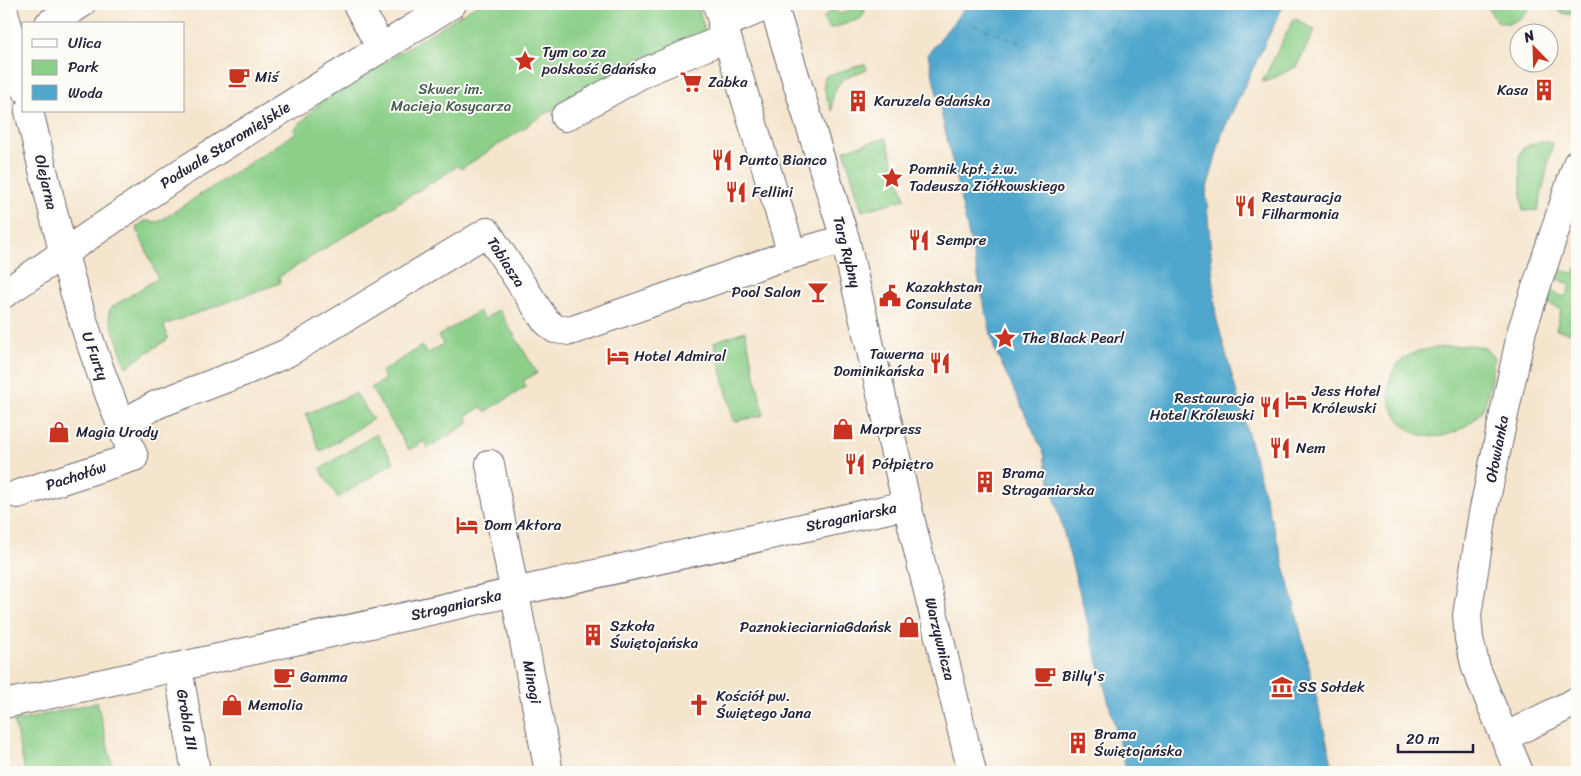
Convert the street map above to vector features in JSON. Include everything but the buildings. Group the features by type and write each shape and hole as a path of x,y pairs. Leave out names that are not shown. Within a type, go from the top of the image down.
{"street":[{"path":"52,22 81,4"},
{"path":"357,4 381,48"},
{"name":"Podwale Staromiejskie","path":"4,294 182,172 452,4"},
{"path":"565,117 645,72 722,22 772,4"},
{"name":"Targ Rybny","path":"772,4 846,239 907,505"},
{"path":"4,12 19,43 22,70"},
{"path":"722,22 792,254"},
{"name":"Olejarna","path":"29,112 63,253"},
{"name":"Ołowianka","path":"1520,772 1476,668 1469,639 1467,615 1483,513 1522,330 1577,164"},
{"name":"Tobiasza","path":"121,424 158,404 243,372 286,352 487,232 545,320 555,329 570,331 792,254 846,239"},
{"name":"U Furty","path":"63,253 93,350 134,457"},
{"name":"Pachołów","path":"18,494 134,457"},
{"name":"Minogi","path":"490,464 549,772"},
{"name":"Straganiarska","path":"4,704 178,668 514,591 907,505"},
{"name":"Warzywnicza","path":"907,505 972,772"},
{"name":"Grobla III","path":"178,668 196,772"},
{"path":"1505,737 1577,701"}],"green space":[{"name":"Skwer im. Macieja Kosycarza","path":"478,4 697,4 706,34 607,78 528,124 461,169 458,166 279,277 280,283 164,325 168,339 126,367 109,317 109,311 112,307 158,278 136,227 145,221 158,222 296,133 294,130 321,101"},
{"path":"854,4 867,4 863,16 860,19 830,29 823,19 832,9 840,14 854,9"},
{"path":"1488,4 1529,4 1528,11 1516,20 1508,23 1499,22 1491,12"},
{"path":"1552,4 1577,4 1577,14 1569,15 1563,13"},
{"path":"1294,18 1315,30 1296,67 1262,82"},
{"path":"865,64 867,70 845,79 836,87 832,101 832,111 824,88 826,76"},
{"path":"886,138 905,199 862,211 844,150"},
{"path":"1540,141 1553,143 1538,210 1523,211 1519,157 1523,148"},
{"path":"1577,266 1577,314 1573,333 1556,330 1561,309 1545,303 1549,291 1565,297 1571,285 1554,277 1556,271 1560,269 1574,274"},
{"path":"499,310 537,373 523,381 526,387 485,412 481,407 466,416 469,423 428,448 424,441 409,450 371,388 385,379 381,372 422,346 427,354 443,344 438,336 479,311 484,319"},
{"path":"745,331 764,415 734,422 714,342"},
{"path":"1473,345 1484,347 1494,358 1490,386 1484,406 1478,416 1459,430 1437,437 1419,434 1404,425 1394,411 1389,394 1391,378 1399,363 1422,350"},
{"path":"356,393 373,419 320,452 306,414"},
{"path":"376,434 394,462 338,498 320,469"},
{"path":"97,702 114,772 25,772 14,722"}],"water":[{"path":"968,4 1284,4 1223,131 1206,192 1216,317 1291,591 1334,772 1127,772 1045,456 994,348 928,54"}],"ferry route":[{"path":"974,25 1088,69 1126,4"}],"place":[{"name":"Tym co za polskość Gdańska","path":"525,61"},
{"name":"Miś","path":"239,77"},
{"name":"Zabka","path":"691,82"},
{"name":"Kasa","path":"1544,90"},
{"name":"Karuzela Gdańska","path":"858,101"},
{"name":"Punto Bianco","path":"722,160"},
{"name":"Pomnik kpt. ż.w. Tadeusza Ziółkowskiego","path":"892,178"},
{"name":"Fellini","path":"736,192"},
{"name":"Restauracja Filharmonia","path":"1245,206"},
{"name":"Sempre","path":"919,240"},
{"name":"Pool Salon","path":"818,292"},
{"name":"Kazakhstan Consulate","path":"890,296"},
{"name":"The Black Pearl","path":"1005,338"},
{"name":"Hotel Admiral","path":"618,356"},
{"name":"Tawerna Dominikańska","path":"940,363"},
{"name":"Jess Hotel Królewski","path":"1296,400"},
{"name":"Restauracja Hotel Królewski","path":"1270,407"},
{"name":"Marpress","path":"843,429"},
{"name":"Magia Urody","path":"59,432"},
{"name":"Nem","path":"1280,448"},
{"name":"Półpiętro","path":"855,464"},
{"name":"Brama Straganiarska","path":"985,482"},
{"name":"Dom Aktora","path":"467,525"},
{"name":"PaznokieciarniaGdańsk","path":"909,627"},
{"name":"Szkoła Świętojańska","path":"593,635"},
{"name":"Billy's","path":"1045,676"},
{"name":"Gamma","path":"284,677"},
{"name":"SS Sołdek","path":"1282,687"},
{"name":"Memolia","path":"232,705"},
{"name":"Kościół pw. Świętego Jana","path":"699,705"},
{"name":"Brama Świętojańska","path":"1078,743"}]}
